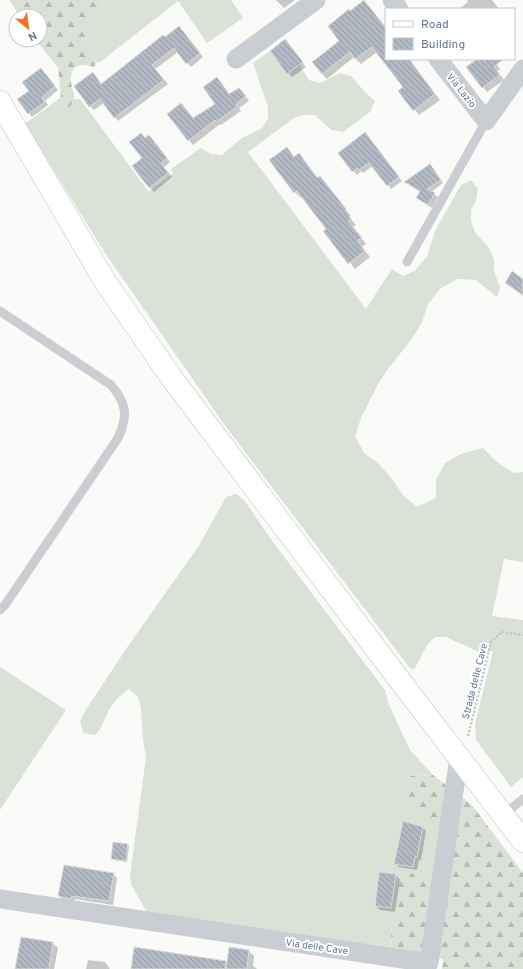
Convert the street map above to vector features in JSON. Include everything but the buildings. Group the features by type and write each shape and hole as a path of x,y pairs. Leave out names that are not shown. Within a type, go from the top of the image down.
{"main road":[{"path":"0,102 106,283 171,377 399,680 523,841"}],"street":[{"path":"236,59 316,0"},
{"path":"392,0 398,8"},
{"name":"Via Lazio","path":"439,60 486,121"},
{"path":"486,121 523,69"},
{"name":"Via delle Cave","path":"0,899 429,963 459,758"}],"lane":[{"path":"407,262 486,121"},
{"path":"0,311 111,385 119,394 123,404 125,416 123,427 118,438 5,605 0,610"},
{"path":"503,815 523,799"}],"path":[{"name":"Strada delle Cave","path":"459,758 467,741 491,642 502,632 523,635"}],"green space":[{"path":"9,0 104,0 101,17 84,27 83,31 96,63 94,67 81,65 72,71 71,81 74,99 69,108 65,105 61,97 58,68 42,48 48,48 48,8 14,8"},
{"path":"104,0 231,0 243,18 207,43 178,1 100,62 96,63 83,31 84,27 101,17"},
{"path":"270,51 287,74 300,64 309,80 320,83 340,73 351,76 375,101 370,112 343,132 331,130 315,115 304,115 294,118 248,152 366,309 392,269 403,276 414,271 427,257 435,231 461,185 471,180 478,189 476,200 471,210 471,221 475,232 490,249 494,260 494,271 500,287 497,297 476,280 458,279 441,288 428,304 422,322 412,339 387,370 378,384 361,418 355,436 364,453 379,464 403,495 417,507 436,498 436,480 445,463 463,453 483,448 497,462 514,473 523,472 523,562 504,559 492,616 523,620 523,777 511,787 476,740 475,724 493,651 481,653 446,637 435,637 427,645 414,670 409,667 226,427 105,253 25,124 61,97 65,105 72,104 74,99 80,99 149,192 173,173 171,169 201,148 211,154 222,155 242,138 262,128 268,118 268,107 253,63"},
{"path":"236,494 245,501 270,538 385,690 389,705 410,750 433,775 411,776 413,808 436,832 448,849 451,859 451,869 448,880 395,888 390,948 157,918 146,911 131,884 130,876 146,757 143,740 141,708 138,697 129,689 122,694 110,708 101,728 95,735 83,733 80,722 85,711 128,646 198,547 226,497"},
{"path":"0,667 66,710 0,810"},
{"path":"433,775 472,805 523,873 523,969 442,969 443,959 390,948 395,888 400,881 405,876 416,873 427,877 440,885 449,879 451,874 451,863 446,846 409,802 404,782 411,776"}]}
